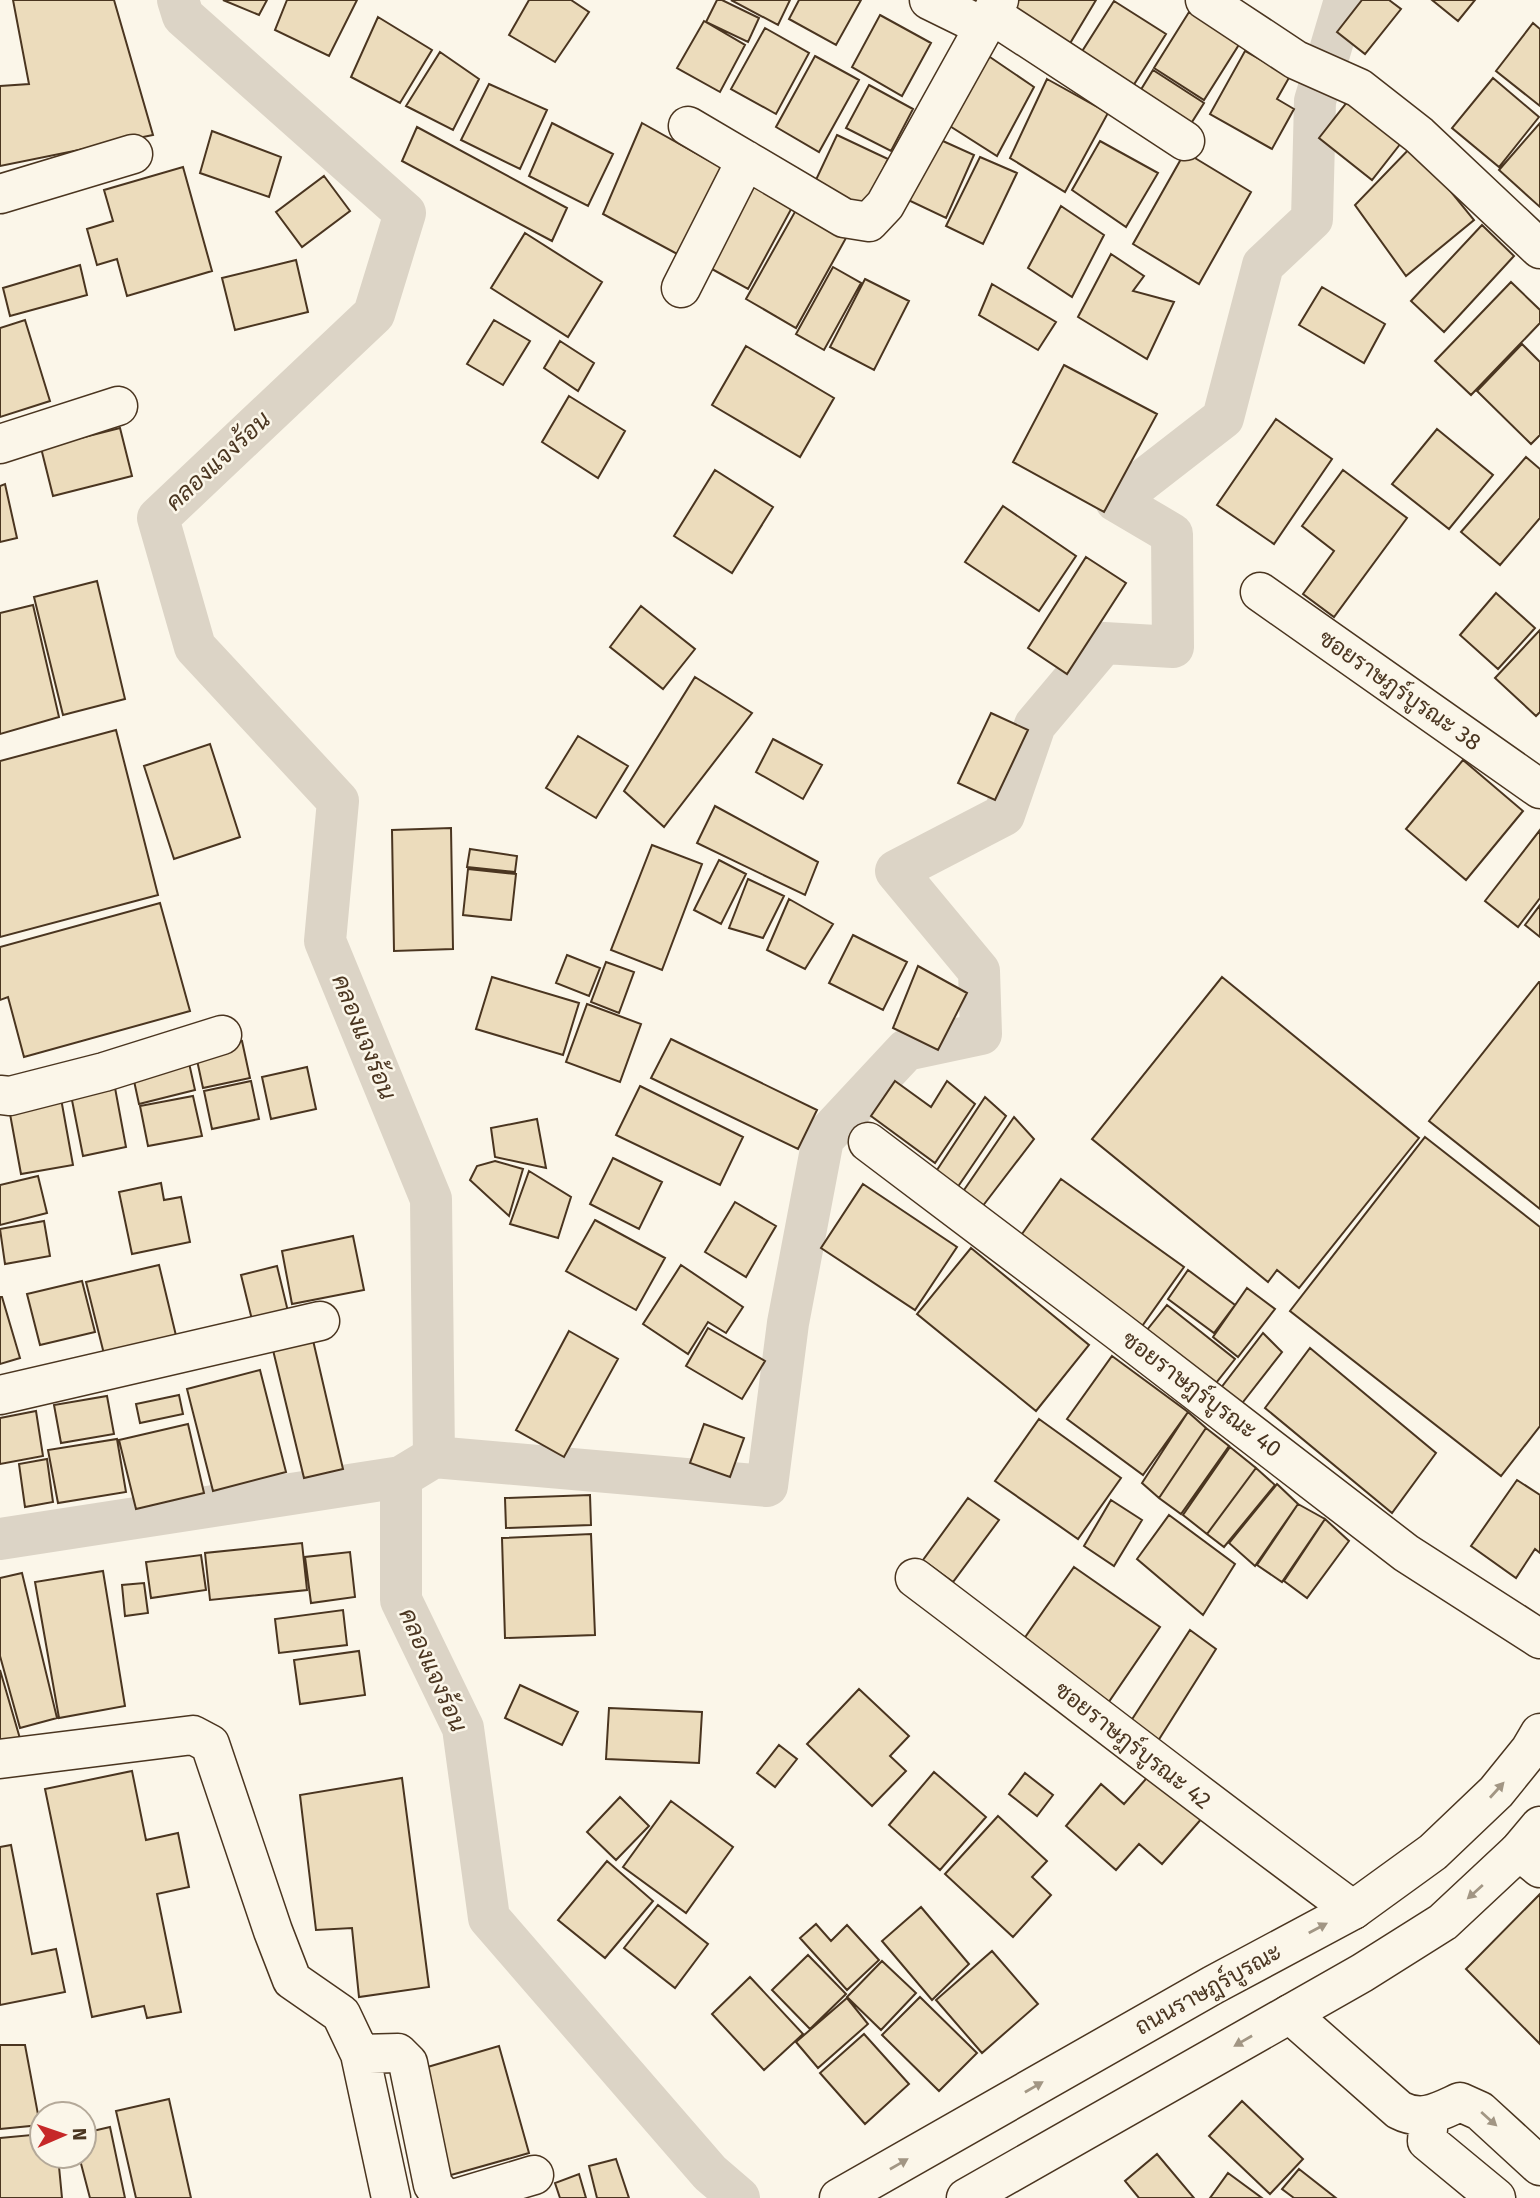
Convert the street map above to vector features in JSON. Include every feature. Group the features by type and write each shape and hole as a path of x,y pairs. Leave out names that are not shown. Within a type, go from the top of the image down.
{"street":[{"path":"929,0 992,14 1185,141"},
{"path":"1205,0 1296,60 1360,88 1419,135 1540,249"},
{"path":"688,126 844,218 869,222 885,205 992,14"},
{"path":"0,194 133,154"},
{"path":"681,288 746,160"},
{"path":"0,444 118,406"},
{"name":"ซอยราษฎร์บูรณะ 38","path":"1260,592 1540,789"},
{"path":"0,1095 10,1096 104,1072 222,1035"},
{"name":"ซอยราษฎร์บูรณะ 40","path":"868,1142 1140,1347 1406,1553 1540,1639"},
{"path":"0,1395 320,1321"},
{"name":"ซอยราษฎร์บูรณะ 42","path":"915,1578 1128,1739 1181,1783 1353,1910"},
{"path":"0,1759 193,1735 210,1744 292,1980 341,2014 360,2054 391,2198"},
{"name":"ถนนราษฎร์บูรณะ","path":"839,2198 1213,1985 1353,1910 1433,1852 1496,1792 1537,1747"},
{"path":"966,2198 1362,1973 1443,1922 1533,1848"},
{"path":"1290,2014 1399,2110 1411,2115 1429,2116 1460,2102 1480,2111 1540,2166"},
{"path":"360,2054 398,2053 408,2063 433,2185 444,2198"},
{"path":"1429,2116 1427,2141 1496,2198"},
{"path":"457,2198 534,2175"}],"building":[{"path":"13,0 114,0 153,135 0,166 0,86 29,84"},
{"path":"223,0 267,0 259,15"},
{"path":"287,0 357,0 329,56 275,30"},
{"path":"529,0 571,0 589,12 555,62 509,35"},
{"path":"717,0 759,18 748,42 706,22"},
{"path":"731,0 790,0 778,25"},
{"path":"799,0 861,0 836,45 789,19"},
{"path":"1015,0 1096,0 1066,50 1007,13"},
{"path":"1362,0 1389,0 1401,9 1365,54 1337,32"},
{"path":"1432,0 1475,0 1458,21"},
{"path":"1114,1 1166,34 1133,86 1081,53"},
{"path":"1189,12 1240,43 1204,100 1154,68"},
{"path":"880,15 931,43 902,96 852,67"},
{"path":"378,17 432,50 400,103 351,77"},
{"path":"704,21 745,45 720,92 677,68"},
{"path":"1533,23 1540,29 1540,106 1496,71"},
{"path":"765,28 809,53 776,114 731,89"},
{"path":"1245,51 1290,76 1277,99 1294,109 1272,149 1210,114"},
{"path":"440,52 479,79 453,130 406,106"},
{"path":"984,53 1034,87 997,156 945,123"},
{"path":"815,56 859,80 819,152 776,127"},
{"path":"1153,70 1204,103 1185,133 1134,101"},
{"path":"1493,78 1539,117 1499,167 1452,128"},
{"path":"1047,79 1108,113 1065,192 1010,158"},
{"path":"489,84 547,110 520,169 461,140"},
{"path":"869,85 913,109 891,151 846,128"},
{"path":"1348,101 1401,143 1372,180 1319,138"},
{"path":"552,123 613,154 588,206 529,176"},
{"path":"642,123 724,169 679,255 603,214"},
{"path":"1540,123 1540,207 1499,170"},
{"path":"417,127 567,208 552,241 402,161"},
{"path":"212,131 281,157 269,197 200,173"},
{"path":"837,135 888,159 864,209 814,184"},
{"path":"934,137 974,155 946,218 904,198"},
{"path":"1100,141 1158,173 1126,227 1072,190"},
{"path":"1413,145 1474,220 1406,276 1355,205"},
{"path":"1185,152 1251,192 1199,284 1133,244"},
{"path":"980,157 1017,173 983,244 946,226"},
{"path":"183,167 212,271 127,296 117,259 97,265 87,229 113,221 104,190"},
{"path":"748,175 795,202 748,289 701,263"},
{"path":"324,176 350,211 302,247 276,212"},
{"path":"1061,206 1104,235 1072,297 1028,268"},
{"path":"796,210 846,238 796,328 746,299"},
{"path":"1482,225 1514,256 1444,332 1411,301"},
{"path":"525,233 602,282 568,337 491,288"},
{"path":"1111,254 1144,276 1133,291 1174,302 1147,359 1078,317"},
{"path":"296,260 308,312 235,330 222,278"},
{"path":"80,265 87,295 10,316 3,288"},
{"path":"833,267 861,283 824,350 796,334"},
{"path":"865,279 909,301 874,370 830,347"},
{"path":"1511,282 1540,310 1540,323 1471,395 1435,361"},
{"path":"992,284 1056,322 1038,350 979,315"},
{"path":"1322,287 1385,324 1364,363 1299,325"},
{"path":"25,320 50,401 0,417 0,328"},
{"path":"494,320 530,341 503,385 467,364"},
{"path":"560,341 594,363 578,391 544,368"},
{"path":"1522,344 1540,362 1540,435 1531,444 1477,391"},
{"path":"746,346 834,398 800,457 712,405"},
{"path":"1064,365 1157,414 1104,512 1013,462"},
{"path":"569,396 625,431 598,478 542,442"},
{"path":"1276,419 1332,459 1274,544 1217,505"},
{"path":"120,428 132,476 53,496 41,448"},
{"path":"1437,429 1493,475 1449,529 1392,484"},
{"path":"1526,457 1540,469 1540,518 1500,565 1461,532"},
{"path":"715,470 773,507 732,573 674,536"},
{"path":"1343,470 1407,518 1334,617 1303,594 1334,551 1302,526"},
{"path":"5,484 17,538 0,542 0,486"},
{"path":"1003,506 1076,556 1039,611 965,562"},
{"path":"1086,557 1126,583 1067,674 1028,648"},
{"path":"97,581 125,699 63,715 34,597"},
{"path":"1496,593 1535,628 1498,669 1460,635"},
{"path":"33,605 59,717 0,734 0,613"},
{"path":"641,606 695,649 663,689 610,647"},
{"path":"1540,630 1540,712 1536,716 1495,678"},
{"path":"695,677 752,713 664,827 624,791"},
{"path":"991,713 1028,730 995,800 958,783"},
{"path":"116,730 158,895 0,937 0,761"},
{"path":"578,736 628,766 596,818 546,788"},
{"path":"773,739 822,765 803,799 756,772"},
{"path":"210,744 240,837 174,859 144,766"},
{"path":"1463,760 1523,811 1466,880 1406,829"},
{"path":"715,806 818,862 805,895 697,843"},
{"path":"451,828 453,949 394,951 392,830"},
{"path":"1540,830 1540,898 1518,927 1485,901"},
{"path":"652,845 702,864 662,970 611,950"},
{"path":"470,849 517,856 515,872 467,867"},
{"path":"719,860 746,874 721,924 694,910"},
{"path":"468,869 516,874 511,920 463,915"},
{"path":"748,879 784,896 763,938 729,928"},
{"path":"789,899 833,924 805,969 767,950"},
{"path":"160,903 190,1011 24,1057 8,997 0,1000 0,947"},
{"path":"1540,905 1540,937 1525,925"},
{"path":"853,935 907,962 883,1010 829,983"},
{"path":"567,955 600,968 589,996 556,983"},
{"path":"606,962 634,972 619,1013 591,1002"},
{"path":"918,966 967,993 938,1050 893,1028"},
{"path":"492,977 579,1003 563,1055 476,1029"},
{"path":"1222,977 1419,1138 1299,1288 1277,1270 1268,1282 1092,1139"},
{"path":"1540,982 1540,1209 1429,1121"},
{"path":"587,1004 641,1024 620,1082 566,1062"},
{"path":"671,1039 817,1110 798,1149 651,1078"},
{"path":"242,1041 250,1078 203,1088 195,1051"},
{"path":"187,1054 195,1090 139,1104 131,1067"},
{"path":"307,1067 316,1109 271,1119 262,1077"},
{"path":"113,1077 126,1147 83,1156 69,1085"},
{"path":"251,1081 259,1119 212,1129 204,1091"},
{"path":"895,1081 931,1107 947,1081 975,1104 935,1163 871,1116"},
{"path":"640,1086 743,1137 720,1185 616,1135"},
{"path":"60,1093 73,1165 21,1174 8,1103"},
{"path":"193,1096 202,1136 148,1146 140,1106"},
{"path":"985,1097 1006,1116 955,1191 935,1173"},
{"path":"1014,1117 1034,1139 982,1207 962,1193"},
{"path":"537,1119 546,1168 495,1157 491,1128"},
{"path":"1425,1137 1540,1227 1540,1426 1501,1476 1290,1311"},
{"path":"613,1158 662,1182 639,1229 590,1204"},
{"path":"495,1161 523,1169 509,1216 470,1180 477,1166"},
{"path":"529,1171 571,1197 558,1238 510,1224"},
{"path":"38,1176 47,1213 0,1225 0,1185"},
{"path":"1061,1179 1184,1267 1140,1329 1017,1241"},
{"path":"161,1183 164,1200 181,1197 190,1242 132,1254 119,1192"},
{"path":"863,1184 957,1247 915,1310 821,1248"},
{"path":"735,1202 776,1226 746,1277 705,1252"},
{"path":"595,1220 665,1258 636,1310 566,1271"},
{"path":"44,1221 50,1256 5,1264 0,1229"},
{"path":"353,1236 364,1290 292,1304 282,1251"},
{"path":"971,1248 1089,1345 1036,1411 917,1314"},
{"path":"159,1265 179,1348 107,1366 86,1282"},
{"path":"681,1265 743,1307 726,1333 708,1322 688,1354 643,1324"},
{"path":"277,1266 291,1324 255,1332 241,1275"},
{"path":"1188,1270 1235,1305 1214,1333 1168,1299"},
{"path":"82,1281 95,1332 40,1345 27,1294"},
{"path":"1247,1288 1275,1309 1238,1357 1213,1337"},
{"path":"0,1297 20,1358 0,1364"},
{"path":"1167,1305 1235,1359 1212,1388 1143,1335"},
{"path":"708,1328 765,1361 742,1399 686,1366"},
{"path":"569,1331 618,1359 564,1457 516,1430"},
{"path":"1263,1333 1282,1352 1236,1411 1214,1397"},
{"path":"312,1336 343,1469 304,1478 272,1346"},
{"path":"1310,1348 1436,1453 1392,1513 1265,1408"},
{"path":"1112,1356 1188,1412 1143,1475 1067,1419"},
{"path":"260,1370 286,1472 213,1491 187,1389"},
{"path":"179,1395 183,1414 140,1423 136,1404"},
{"path":"107,1396 114,1434 61,1443 54,1405"},
{"path":"36,1411 43,1456 0,1464 0,1418"},
{"path":"1188,1412 1206,1428 1159,1498 1142,1483"},
{"path":"1039,1419 1121,1478 1078,1539 995,1481"},
{"path":"188,1424 204,1493 136,1509 119,1440"},
{"path":"704,1424 744,1438 730,1477 690,1463"},
{"path":"1206,1428 1229,1446 1181,1514 1159,1498"},
{"path":"117,1439 126,1492 58,1503 48,1450"},
{"path":"1230,1447 1256,1468 1207,1534 1183,1515"},
{"path":"47,1459 53,1502 25,1507 19,1464"},
{"path":"1256,1468 1275,1485 1224,1547 1207,1534"},
{"path":"1517,1480 1540,1495 1540,1553 1535,1549 1516,1578 1471,1546"},
{"path":"1277,1484 1298,1504 1255,1566 1229,1543"},
{"path":"590,1495 591,1525 506,1528 505,1498"},
{"path":"968,1498 999,1520 953,1582 923,1560"},
{"path":"1111,1500 1142,1520 1114,1566 1084,1546"},
{"path":"1298,1504 1325,1519 1282,1582 1257,1565"},
{"path":"1169,1515 1235,1564 1203,1615 1137,1559"},
{"path":"1325,1519 1349,1541 1307,1598 1284,1581"},
{"path":"591,1534 595,1635 505,1638 502,1538"},
{"path":"302,1543 307,1590 210,1600 205,1553"},
{"path":"350,1552 355,1597 311,1603 305,1557"},
{"path":"201,1555 206,1590 151,1598 146,1562"},
{"path":"1074,1567 1160,1627 1106,1706 1019,1646"},
{"path":"103,1571 125,1706 59,1718 35,1582"},
{"path":"22,1573 57,1718 20,1728 0,1656 0,1578"},
{"path":"144,1583 148,1613 125,1616 122,1585"},
{"path":"343,1610 347,1645 279,1653 275,1619"},
{"path":"1190,1630 1216,1649 1158,1741 1127,1727"},
{"path":"359,1651 365,1695 300,1704 294,1660"},
{"path":"0,1670 21,1742 0,1747"},
{"path":"520,1685 578,1712 562,1745 505,1718"},
{"path":"859,1689 909,1736 890,1756 906,1771 872,1806 807,1744"},
{"path":"609,1708 702,1712 699,1763 606,1759"},
{"path":"779,1745 797,1759 775,1787 757,1773"},
{"path":"132,1771 146,1840 178,1833 189,1887 157,1894 181,2012 147,2018 144,2006 92,2017 45,1789"},
{"path":"934,1772 986,1817 940,1870 889,1825"},
{"path":"1152,1772 1203,1817 1162,1864 1139,1844 1116,1870 1066,1826 1101,1784 1124,1804"},
{"path":"1025,1773 1053,1795 1037,1816 1009,1794"},
{"path":"402,1778 429,1987 359,1997 352,1928 316,1930 300,1795"},
{"path":"620,1797 649,1826 616,1860 587,1832"},
{"path":"671,1801 733,1847 686,1913 623,1867"},
{"path":"998,1816 1047,1861 1032,1877 1051,1895 1013,1937 945,1874"},
{"path":"11,1845 32,1954 56,1949 65,1992 0,2005 0,1847"},
{"path":"607,1861 653,1901 605,1958 558,1920"},
{"path":"1540,1894 1540,2044 1466,1969"},
{"path":"658,1905 708,1944 675,1988 624,1948"},
{"path":"921,1907 969,1964 932,2000 882,1941"},
{"path":"816,1924 831,1941 847,1925 879,1960 847,1990 800,1938"},
{"path":"992,1951 1038,2004 982,2053 936,2000"},
{"path":"808,1955 846,1994 810,2029 772,1990"},
{"path":"882,1961 916,1993 881,2030 847,1997"},
{"path":"750,1977 803,2034 764,2070 712,2014"},
{"path":"920,1997 977,2053 939,2091 882,2035"},
{"path":"847,1998 868,2024 818,2068 796,2042"},
{"path":"864,2034 909,2084 865,2124 820,2073"},
{"path":"0,2045 25,2045 35,2100 28,2100 28,2126 0,2129"},
{"path":"499,2046 529,2153 444,2177 414,2071"},
{"path":"169,2099 191,2198 136,2198 116,2111"},
{"path":"1242,2101 1303,2159 1270,2194 1209,2136"},
{"path":"110,2127 125,2198 90,2198 83,2170 98,2170 98,2130"},
{"path":"28,2135 28,2170 59,2170 62,2198 0,2198 0,2138"},
{"path":"1157,2154 1194,2198 1139,2198 1125,2181"},
{"path":"616,2159 629,2198 597,2198 589,2166"},
{"path":"1299,2169 1336,2198 1294,2198 1282,2189"},
{"path":"1228,2173 1262,2198 1210,2198"},
{"path":"579,2174 586,2198 560,2198 555,2183"}],"waterway":[{"name":"คลองแจงร้อน","path":"178,0 183,16 405,213 374,314 158,518 195,647 338,801 325,941 431,1199 434,1457 401,1477 401,1600 463,1728 489,1918 710,2173 739,2198"},
{"path":"434,1457 767,1486 788,1323 823,1139 906,1050 981,1034 979,971 896,871 1004,815 1035,725 1104,643 1173,647 1172,534 1116,501 1223,418 1263,265 1312,219 1315,101 1345,0"},
{"path":"0,1539 401,1477"}]}
